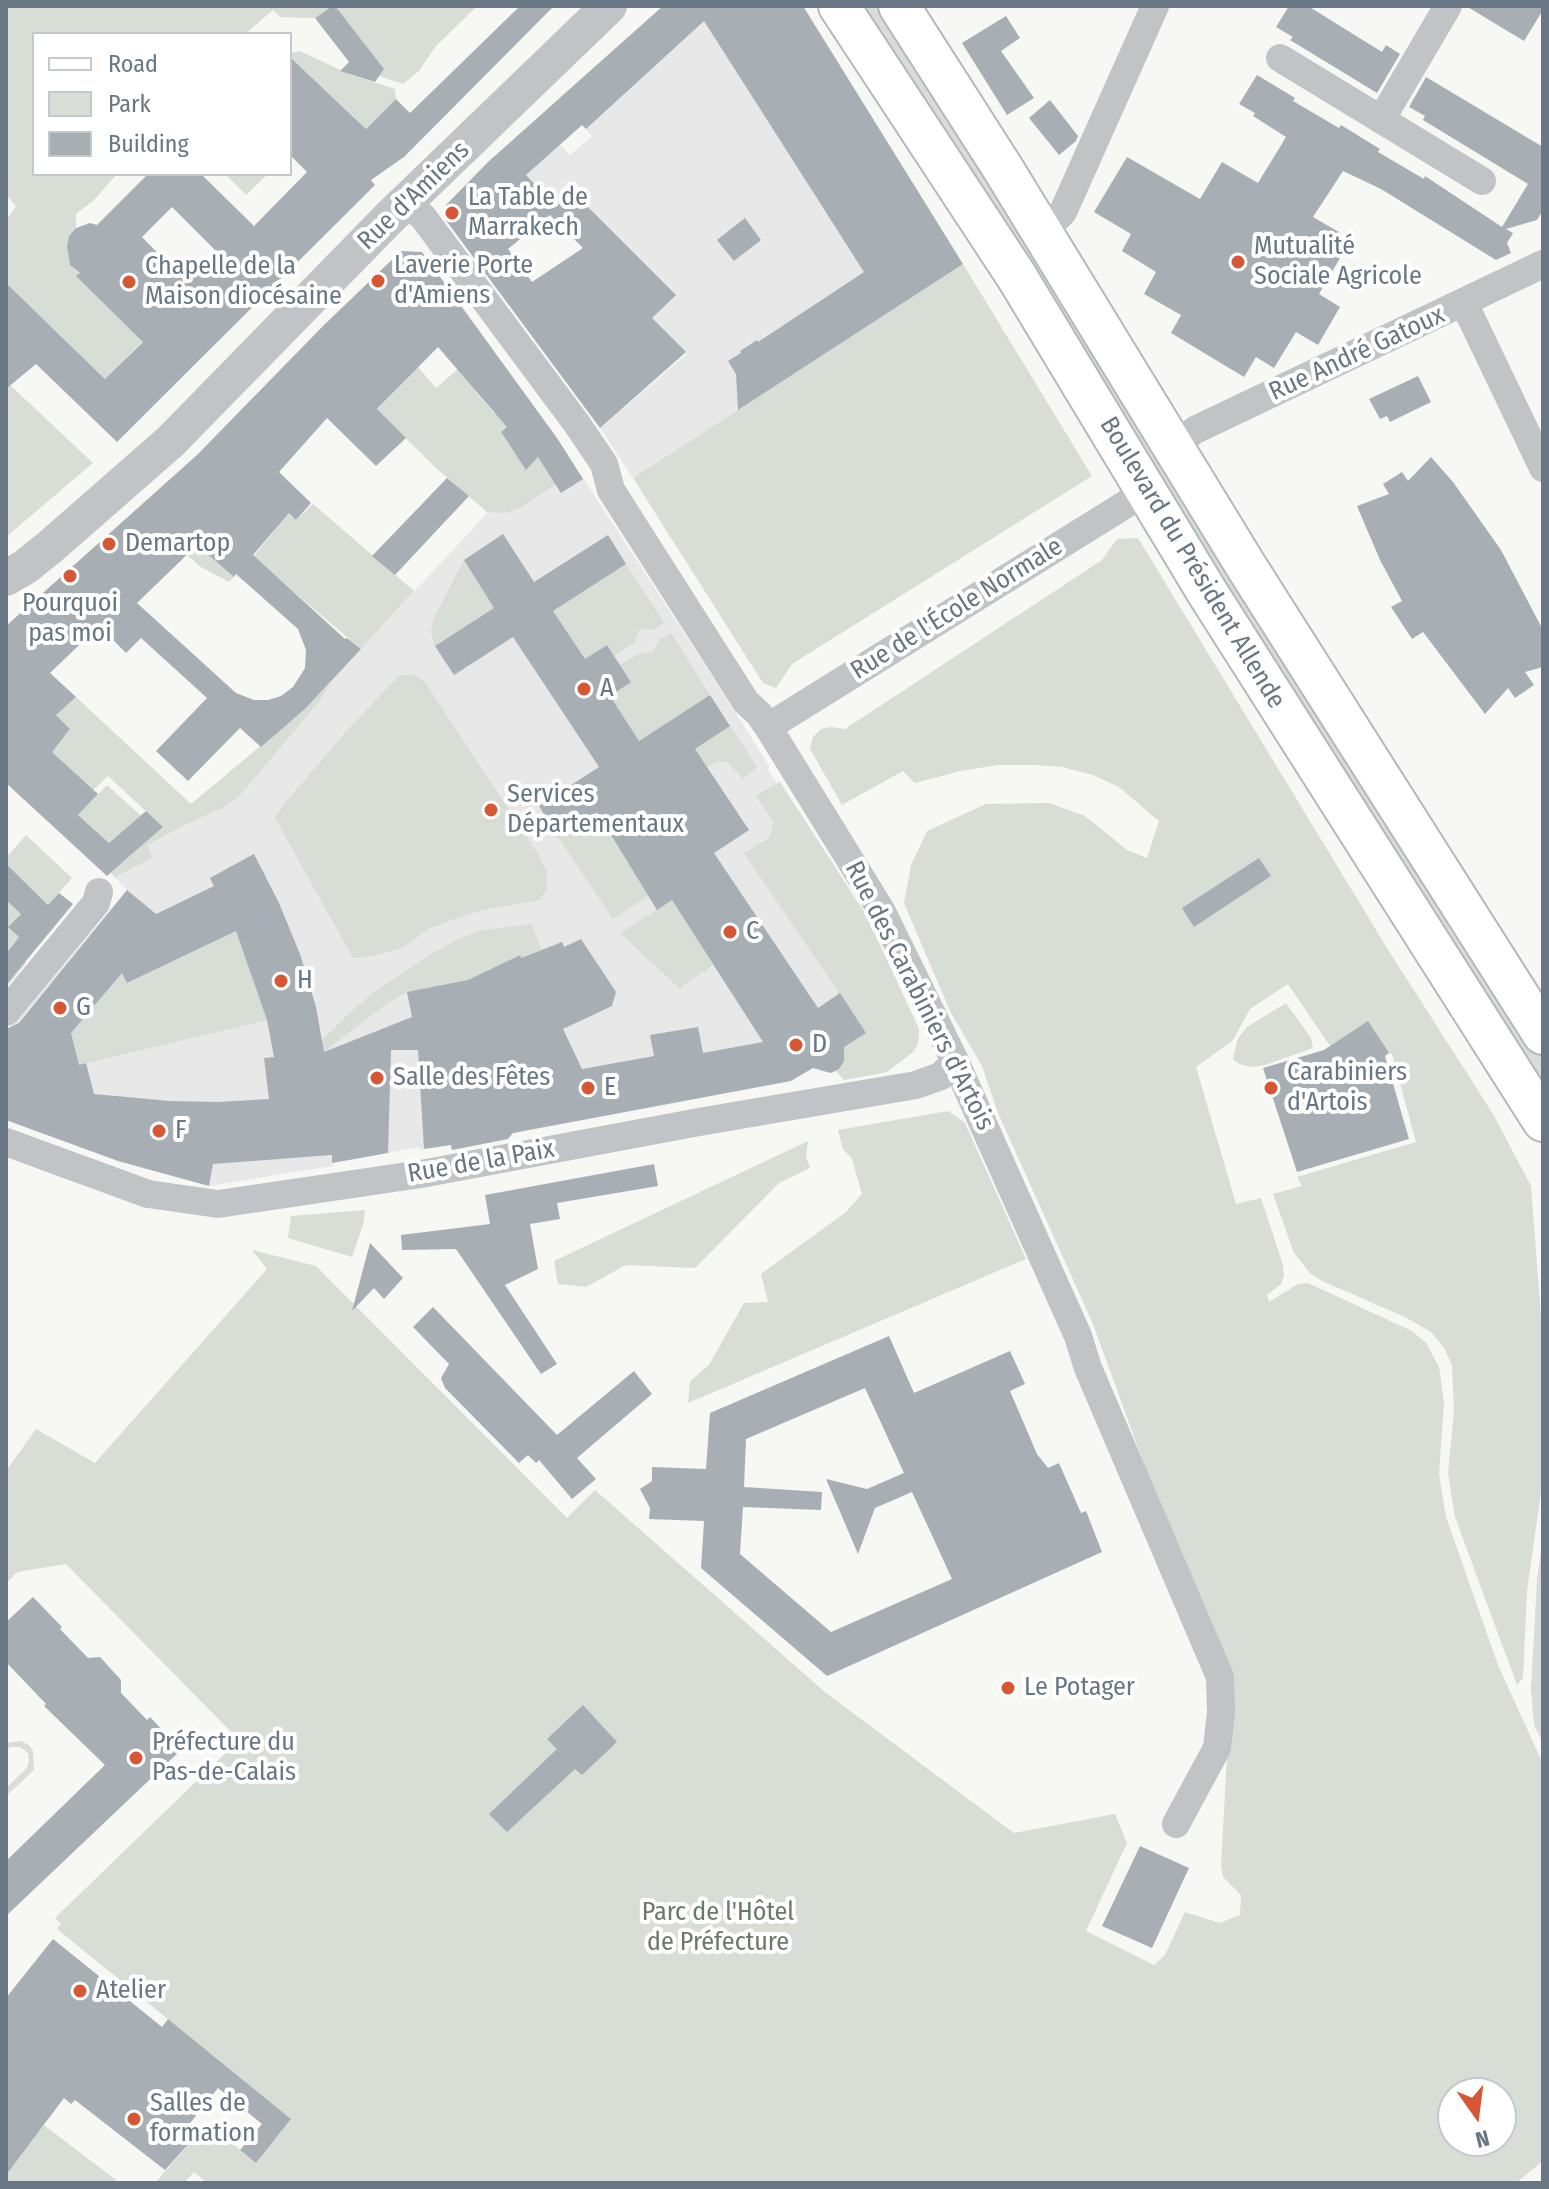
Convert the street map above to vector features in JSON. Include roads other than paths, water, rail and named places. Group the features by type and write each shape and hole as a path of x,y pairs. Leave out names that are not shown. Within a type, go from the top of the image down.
{"main road":[{"name":"Boulevard du Président Allende","path":"839,6 1017,277 1215,605 1543,1121"},
{"name":"Boulevard du Président Allende","path":"899,6 1543,1034"}],"street":[{"name":"Rue d'Amiens","path":"6,578 50,547 171,441 405,202 609,6"},
{"path":"1041,233 1063,212 1155,6"},
{"path":"1381,120 1448,6"},
{"path":"1280,58 1482,181"},
{"name":"Rue des Carabiniers d'Artois","path":"405,202 423,217 604,464 611,490 746,702 768,727 881,910 955,1061 1078,1336 1088,1368 1220,1677 1221,1712 1217,1748 1176,1824"},
{"name":"Rue André Gatoux","path":"1173,447 1195,430 1543,264"},
{"path":"1464,303 1543,468"},
{"name":"Rue de l'École Normale","path":"768,727 1147,491"},
{"path":"6,1012 96,903 99,892"},
{"name":"Rue de la Paix","path":"6,1142 148,1194 218,1204 421,1174 916,1085 941,1076 955,1061"}],"place":[{"name":"La Table de Marrakech","path":"452,213"},
{"name":"Mutualité Sociale Agricole","path":"1238,262"},
{"name":"Laverie Porte d'Amiens","path":"378,281"},
{"name":"Chapelle de la Maison diocésaine","path":"129,282"},
{"name":"Demartop","path":"109,544"},
{"name":"Pourquoi pas moi","path":"70,576"},
{"name":"A","path":"584,689"},
{"name":"Services Départementaux","path":"491,810"},
{"name":"C","path":"730,932"},
{"name":"H","path":"281,981"},
{"name":"G","path":"60,1008"},
{"name":"D","path":"796,1045"},
{"name":"Salle des Fêtes","path":"377,1078"},
{"name":"E","path":"588,1088"},
{"name":"Carabiniers d'Artois","path":"1271,1088"},
{"name":"F","path":"159,1131"},
{"name":"Le Potager","path":"1008,1688"},
{"name":"Préfecture du Pas-de-Calais","path":"136,1758"},
{"name":"Atelier","path":"80,1991"},
{"name":"Salles de formation","path":"134,2119"}],"park label":[{"name":"Parc de l'Hôtel de Préfecture","path":"718,1928"}]}
